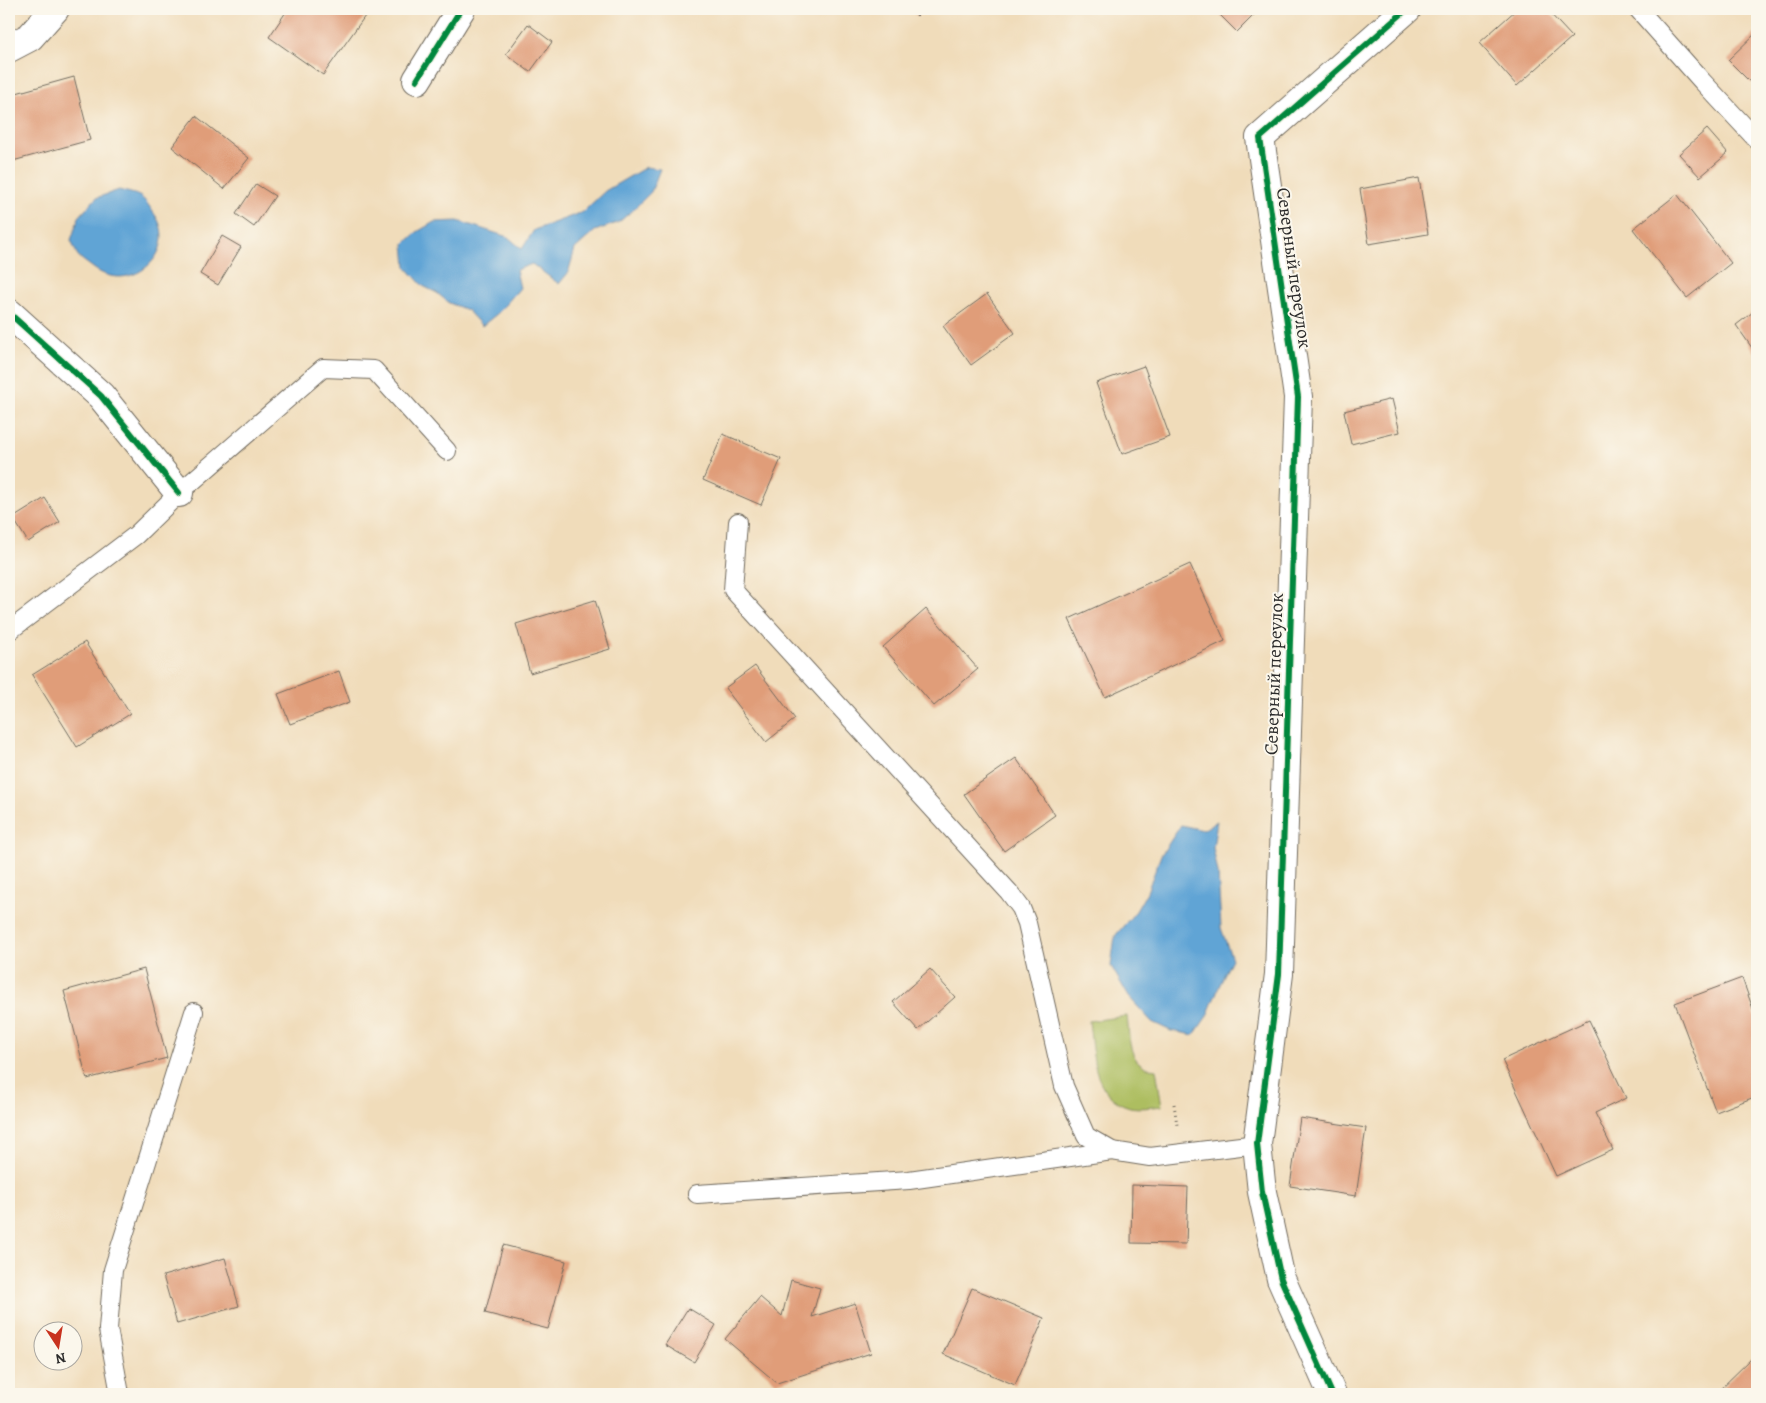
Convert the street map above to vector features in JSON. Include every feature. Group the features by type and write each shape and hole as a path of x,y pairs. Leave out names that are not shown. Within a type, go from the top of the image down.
{"street":[{"path":"9,48 30,37 55,9"},
{"path":"417,80 461,9"},
{"name":"Северный переулок","path":"1332,1394 1281,1279 1262,1192 1257,1144 1279,974 1298,397 1260,138 1408,9"},
{"path":"9,313 100,396 179,493"}],"lane":[{"path":"1638,9 1757,140"},
{"path":"9,631 136,535 179,493 323,368 374,370 447,451"},
{"path":"738,522 733,590 996,878 1021,908 1027,922 1064,1086 1086,1136 1112,1151"},
{"path":"120,1394 108,1329 113,1270 194,1012"},
{"path":"697,1194 909,1180 1112,1151 1150,1157 1257,1144"}],"green space":[{"path":"1127,1016 1130,1042 1135,1057 1147,1067 1156,1069 1162,1106 1130,1107 1117,1102 1101,1084 1094,1060 1089,1021"}],"water":[{"path":"646,167 660,169 651,192 619,222 595,231 575,249 568,273 559,284 532,264 516,270 520,288 498,313 482,326 467,310 449,303 437,293 423,286 406,267 404,244 417,232 434,222 458,221 508,237 522,249 534,230 583,212 605,191"},
{"path":"119,190 143,198 161,227 162,241 157,254 148,265 136,273 122,277 107,275 92,267 78,256 71,240 79,217 96,198"},
{"path":"1217,821 1213,848 1218,873 1221,928 1232,959 1207,1016 1194,1035 1171,1031 1152,1022 1129,997 1111,966 1115,936 1136,911 1147,892 1161,855 1181,825 1203,830"}],"building":[{"path":"288,9 370,9 323,75 269,37"},
{"path":"909,9 924,9 917,16"},
{"path":"1214,9 1260,9 1237,32"},
{"path":"1517,9 1546,9 1572,37 1517,86 1479,43"},
{"path":"528,24 552,42 530,72 506,54"},
{"path":"1757,32 1757,77 1751,83 1728,60"},
{"path":"74,77 90,140 9,162 9,95"},
{"path":"196,116 249,158 224,189 172,147"},
{"path":"1707,129 1728,153 1700,177 1679,154"},
{"path":"1419,178 1428,234 1369,244 1360,189"},
{"path":"256,184 275,196 254,227 236,214"},
{"path":"1677,194 1731,263 1687,298 1633,229"},
{"path":"222,236 241,247 218,285 200,274"},
{"path":"987,294 1015,333 971,365 943,326"},
{"path":"1757,309 1757,355 1736,325"},
{"path":"1144,366 1170,437 1122,454 1096,383"},
{"path":"1392,399 1400,432 1351,444 1344,411"},
{"path":"723,434 781,459 761,505 703,480"},
{"path":"45,498 60,522 28,542 13,518"},
{"path":"1190,564 1225,641 1105,697 1069,619"},
{"path":"595,600 610,649 530,673 516,624"},
{"path":"926,609 978,669 934,706 883,647"},
{"path":"85,642 130,714 77,747 32,675"},
{"path":"755,666 795,719 766,742 725,688"},
{"path":"339,671 350,702 290,724 278,694"},
{"path":"1016,758 1055,815 1004,851 964,794"},
{"path":"144,969 167,1058 87,1079 64,991"},
{"path":"930,969 955,997 918,1030 893,1002"},
{"path":"1742,978 1757,1020 1757,1096 1716,1112 1675,1003"},
{"path":"1589,1020 1626,1098 1595,1113 1613,1150 1556,1176 1502,1060"},
{"path":"1300,1118 1366,1128 1356,1196 1290,1186"},
{"path":"1132,1185 1188,1187 1186,1244 1131,1243"},
{"path":"503,1245 566,1261 548,1329 485,1313"},
{"path":"225,1258 239,1306 177,1324 163,1276"},
{"path":"791,1280 820,1288 812,1317 855,1303 871,1353 777,1383 725,1339 760,1297 782,1316"},
{"path":"972,1288 1044,1318 1015,1385 943,1354"},
{"path":"688,1308 716,1325 694,1362 665,1345"},
{"path":"1753,1357 1757,1361 1757,1394 1715,1394"}],"cycle path":[{"path":"417,80 461,9"},
{"path":"1332,1394 1281,1279 1262,1192 1257,1144 1279,974 1298,397 1260,138 1407,9"},
{"path":"9,313 101,396 179,493"}]}
